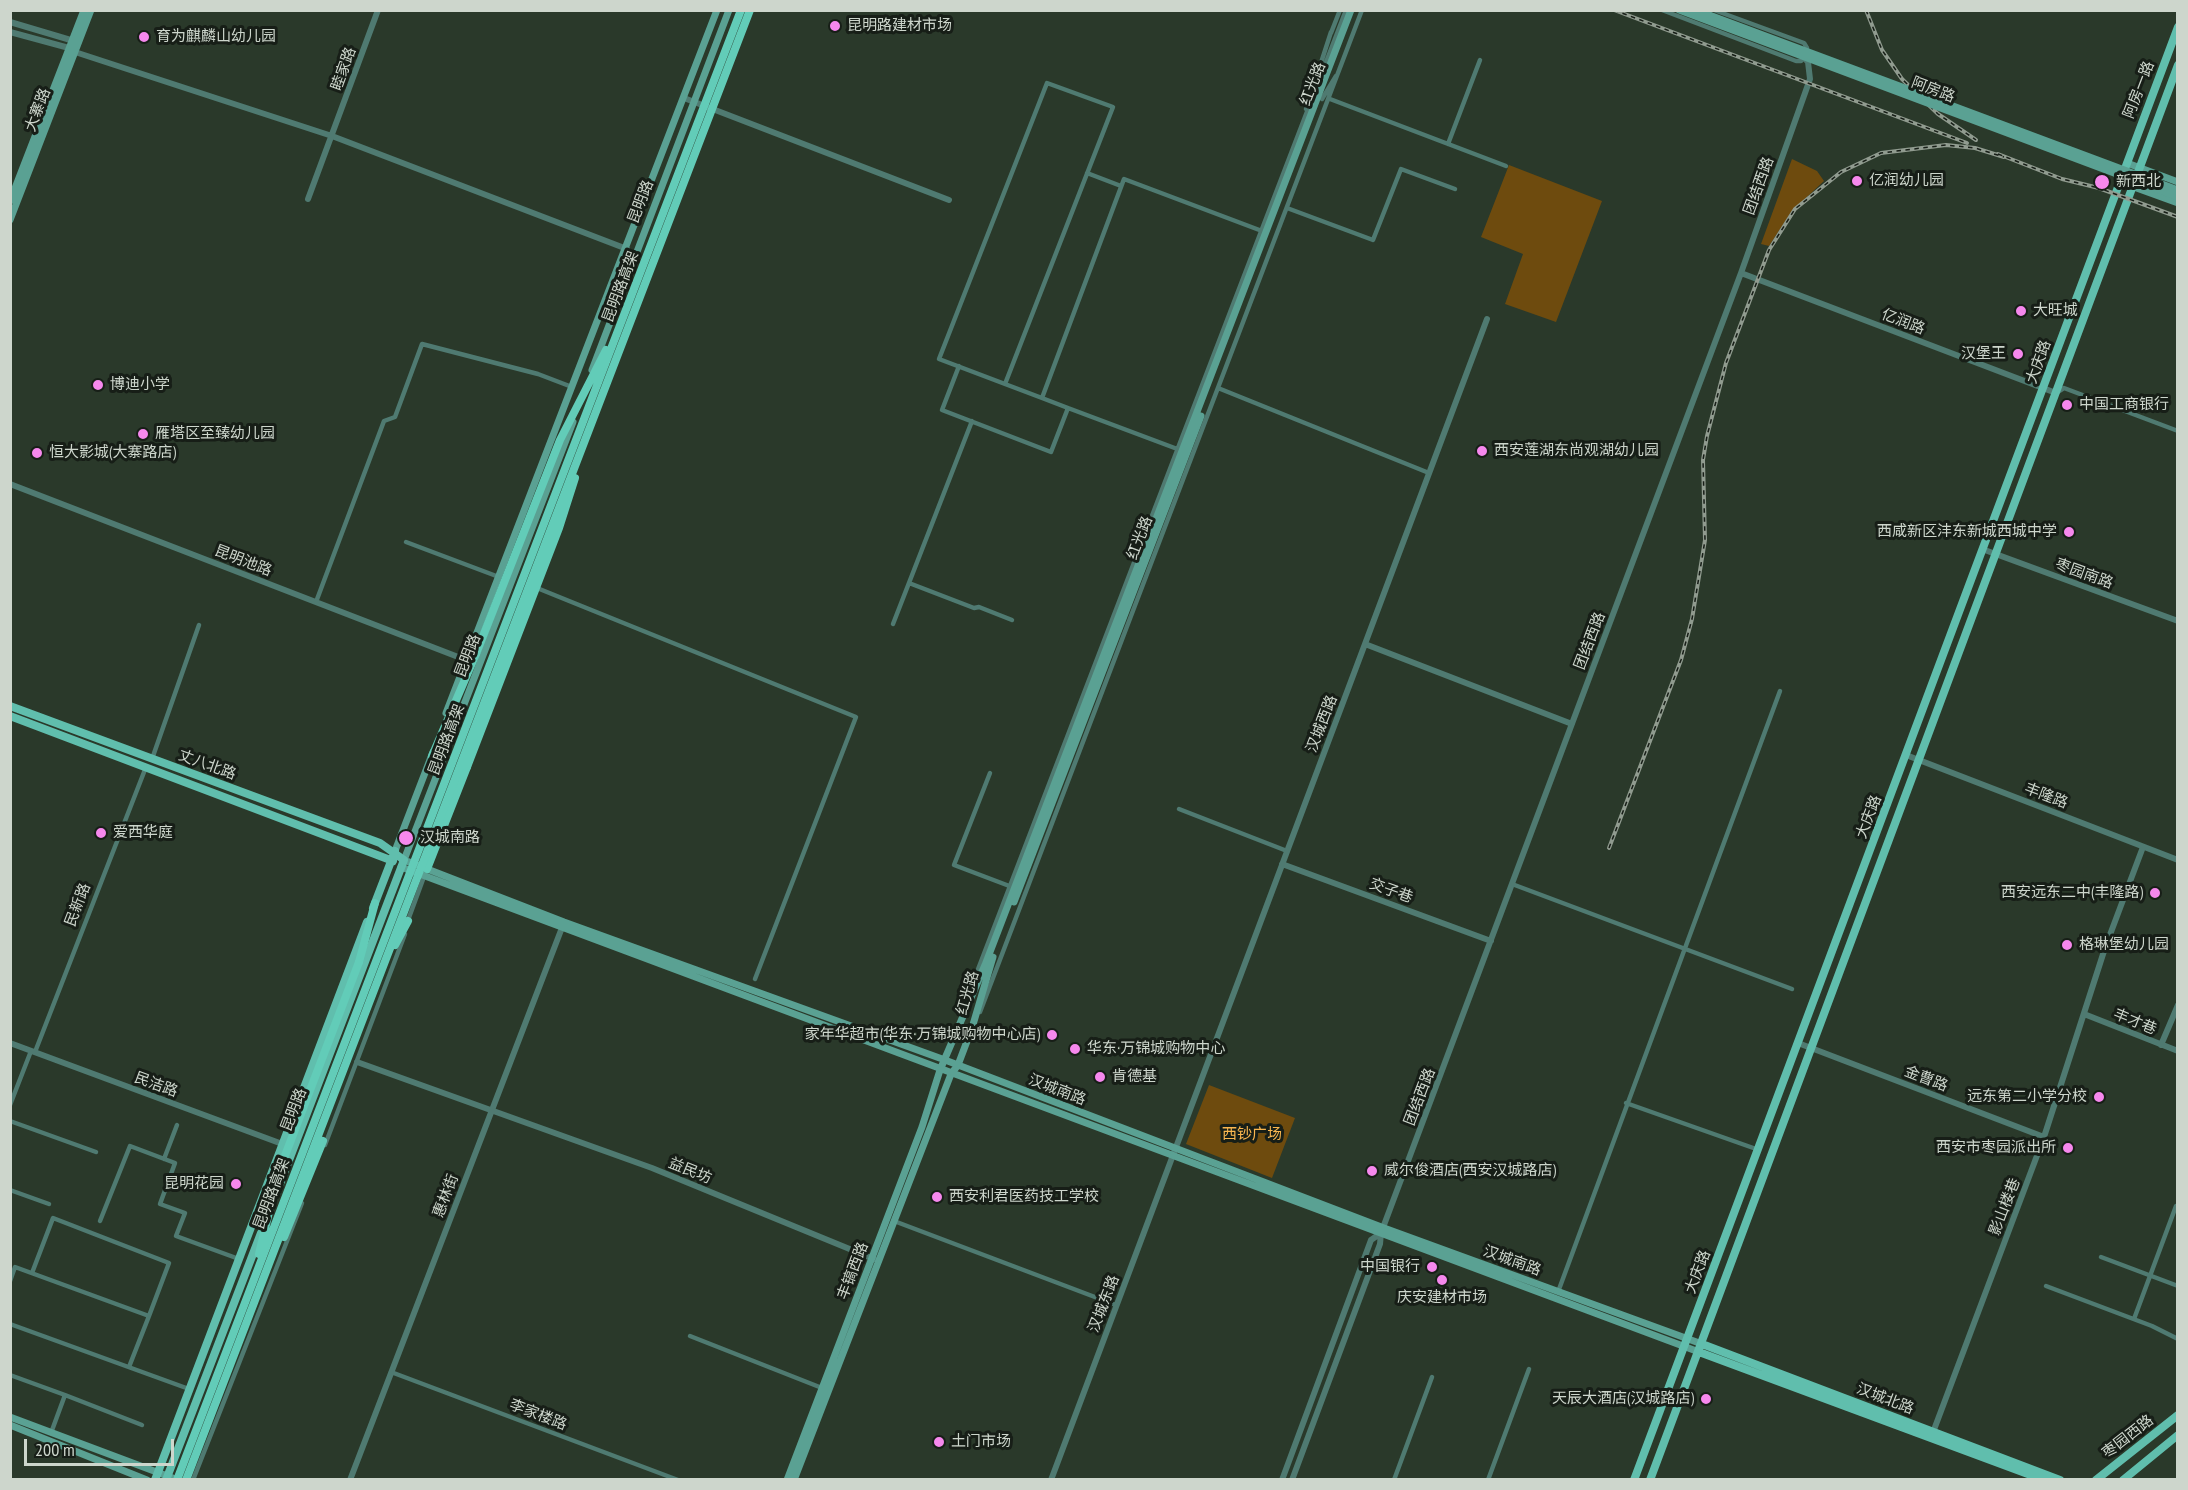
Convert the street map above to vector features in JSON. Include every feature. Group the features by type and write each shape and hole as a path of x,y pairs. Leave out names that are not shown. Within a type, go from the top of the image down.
{"highway":[{"name":"昆明路高架","path":"177,1479 741,10"},
{"name":"昆明路高架","path":"186,1479 750,10"},
{"path":"432,756 458,702 560,440 621,323"},
{"path":"426,872 559,528 583,446"},
{"path":"253,1281 278,1174 359,962 375,903"},
{"path":"269,1264 291,1225 395,945 408,921"}],"main road":[{"name":"大寨路","path":"10,220 74,46 84,10"},
{"name":"大寨路","path":"10,201 91,10"},
{"name":"昆明路","path":"156,1476 239,1259 280,1143 432,756 466,660 717,10"},
{"name":"昆明路","path":"167,1478 729,10"},
{"name":"红光路","path":"951,1074 958,1065 972,1028 992,960 1326,99 1353,10"},
{"name":"红光路","path":"940,1070 972,997 1264,231 1353,10"},
{"name":"阿房路","path":"1679,10 2178,197"},
{"name":"阿房路","path":"1696,10 2178,190"},
{"name":"阿房一路","path":"2127,163 2178,27"},
{"name":"阿房一路","path":"2139,167 2178,64"},
{"path":"2127,163 2178,182"},
{"name":"大庆路","path":"1634,1479 2127,163"},
{"name":"大庆路","path":"1650,1479 2139,167"},
{"path":"2120,182 2178,203"},
{"name":"丈八北路","path":"10,706 380,843 394,851 403,863"},
{"name":"丈八北路","path":"10,716 403,863"},
{"name":"汉城南路","path":"403,863 940,1070 1174,1152"},
{"name":"汉城南路","path":"563,924 945,1060 1174,1152 1700,1348"},
{"name":"丰镐西路","path":"794,1479 875,1259 940,1070"},
{"name":"丰镐西路","path":"787,1479 951,1074"},
{"name":"汉城北路","path":"1700,1348 1932,1435 2041,1479"},
{"name":"枣园西路","path":"2096,1479 2178,1415"},
{"path":"10,1417 156,1476 177,1479"},
{"path":"10,1425 147,1479"},
{"name":"汉城北路","path":"1932,1435 2060,1479"},
{"name":"枣园西路","path":"2123,1479 2178,1435"}],"street":[{"name":"睦家路","path":"308,199 378,10"},
{"path":"1303,121 1310,90 1340,10"},
{"path":"1315,105 1328,56 1346,10"},
{"path":"972,1028 1287,208 1326,99 1344,63 1362,10"},
{"path":"1662,10 1796,61 1803,58 1807,48 1804,43 1714,10"},
{"path":"10,22 332,136 626,249"},
{"path":"10,32 74,46"},
{"path":"1328,56 1332,32"},
{"name":"团结西路","path":"1292,1479 1380,1244 1382,1231 1741,273 1810,79 1808,62 1803,58"},
{"path":"1448,144 1480,60"},
{"path":"1042,398 1124,179 1264,231 1326,63"},
{"path":"1005,384 1113,107 1047,83 939,359 959,366 1005,384 1068,408 1180,450"},
{"path":"684,98 949,200"},
{"path":"1326,99 1506,166"},
{"path":"1287,208 1373,240 1401,169 1455,189"},
{"path":"1087,173 1121,186"},
{"name":"亿润路","path":"1741,273 2056,393"},
{"name":"汉城西路","path":"1179,1137 1487,319"},
{"path":"316,602 384,421 395,417 422,344 538,374 572,387"},
{"path":"959,366 942,410 972,422 1051,452 1068,408"},
{"path":"1218,388 1429,473"},
{"path":"2056,393 2064,388 2178,431"},
{"path":"893,624 972,422"},
{"name":"昆明池路","path":"10,484 466,660"},
{"path":"406,542 498,577"},
{"name":"枣园南路","path":"1983,549 2178,621"},
{"path":"511,582 535,587 856,717 755,979"},
{"path":"909,583 1012,620"},
{"path":"152,759 199,626"},
{"path":"1365,644 1572,724"},
{"path":"1557,1295 1780,691"},
{"name":"丰隆路","path":"1906,755 2178,860"},
{"name":"民新路","path":"10,1105 146,767"},
{"path":"990,772 954,865 1013,887"},
{"path":"1179,809 1287,851"},
{"name":"影山楼巷","path":"1932,1435 2044,1137 2105,948 2144,847"},
{"name":"交子巷","path":"1282,864 1491,941"},
{"path":"193,1479 357,1062 426,872"},
{"path":"1512,884 1792,988"},
{"name":"惠林街","path":"350,1479 563,924"},
{"path":"2162,1045 2178,1005"},
{"name":"丰才巷","path":"2084,1014 2178,1051"},
{"name":"民洁路","path":"10,1043 294,1149"},
{"name":"金曹路","path":"1798,1043 2044,1137"},
{"path":"331,1053 357,1062"},
{"name":"益民坊","path":"357,1062 652,1168 875,1259"},
{"path":"1626,1103 1759,1150"},
{"path":"10,1121 96,1152"},
{"path":"164,1159 177,1125"},
{"name":"汉城东路","path":"1051,1479 1179,1137"},
{"path":"100,1221 129,1146 175,1163 160,1204 185,1213 176,1236 239,1259"},
{"path":"10,1190 49,1204"},
{"path":"2133,1319 2176,1206"},
{"path":"32,1273 53,1218 169,1263 129,1367"},
{"path":"893,1220 1116,1305"},
{"name":"团结西路","path":"1282,1479 1371,1240 1382,1231"},
{"path":"2101,1257 2178,1286"},
{"path":"10,1281 13,1266 149,1316"},
{"path":"2046,1286 2178,1339"},
{"path":"10,1324 189,1389"},
{"path":"690,1336 822,1388"},
{"path":"1488,1479 1529,1369"},
{"name":"李家楼路","path":"391,1372 678,1479"},
{"path":"10,1375 142,1425"},
{"path":"1394,1479 1431,1377"},
{"path":"51,1432 65,1395"}],"green space":[{"path":"1792,159 1817,171 1824,181 1792,211 1769,246 1761,244"},
{"path":"1509,165 1602,201 1556,322 1505,304 1523,254 1481,237"},
{"name":"西钞广场","path":"1209,1085 1295,1118 1272,1178 1186,1144"}],"railway":[{"path":"1614,10 1967,143"},
{"path":"1866,10 1882,50 1902,79 1938,114 1976,140"},
{"path":"1609,848 1681,660 1692,619 1705,540 1703,460 1707,436 1726,363 1769,250 1795,209 1841,172 1881,153 1946,145 1975,148 2004,157"},
{"path":"1998,154 2062,179 2103,189"},
{"path":"2096,187 2178,217"}],"place":[{"name":"昆明路建材市场","path":"835,26"},
{"name":"育为麒麟山幼儿园","path":"144,37"},
{"name":"亿润幼儿园","path":"1857,181"},
{"name":"新西北","path":"2102,182"},
{"name":"大旺城","path":"2021,311"},
{"name":"汉堡王","path":"2018,354"},
{"name":"博迪小学","path":"98,385"},
{"name":"中国工商银行","path":"2067,405"},
{"name":"雁塔区至臻幼儿园","path":"143,434"},
{"name":"西安莲湖东尚观湖幼儿园","path":"1482,451"},
{"name":"恒大影城(大寨路店)","path":"37,453"},
{"name":"西咸新区沣东新城西城中学","path":"2069,532"},
{"name":"爱西华庭","path":"101,833"},
{"name":"汉城南路","path":"406,838"},
{"name":"西安远东二中(丰隆路)","path":"2155,893"},
{"name":"格琳堡幼儿园","path":"2067,945"},
{"name":"家年华超市(华东·万锦城购物中心店)","path":"1052,1035"},
{"name":"华东·万锦城购物中心","path":"1075,1049"},
{"name":"肯德基","path":"1100,1077"},
{"name":"远东第二小学分校","path":"2099,1097"},
{"name":"西安市枣园派出所","path":"2068,1148"},
{"name":"威尔俊酒店(西安汉城路店)","path":"1372,1171"},
{"name":"昆明花园","path":"236,1184"},
{"name":"西安利君医药技工学校","path":"937,1197"},
{"name":"中国银行","path":"1432,1267"},
{"name":"庆安建材市场","path":"1442,1280"},
{"name":"天辰大酒店(汉城路店)","path":"1706,1399"},
{"name":"土门市场","path":"939,1442"}]}
